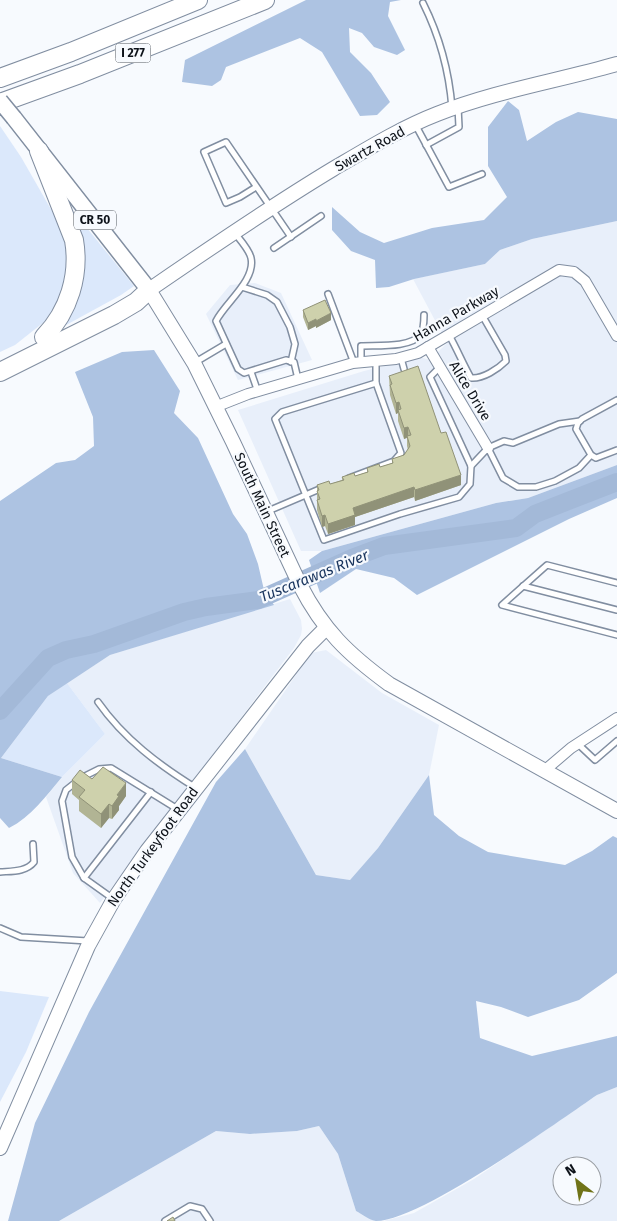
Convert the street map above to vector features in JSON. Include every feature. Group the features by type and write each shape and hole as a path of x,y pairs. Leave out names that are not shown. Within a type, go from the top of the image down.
{"highway":[{"name":"I 277","path":"0,78 71,52 198,0"},
{"name":"I 277","path":"0,102 80,74 265,0"},
{"path":"39,151 74,240 76,252 74,282 69,298 56,323 44,337"},
{"path":"0,360 122,299 150,290"},
{"path":"0,372 114,315 136,302 150,290"}],"main road":[{"name":"South Main Street","path":"0,102 150,290"}],"street":[{"name":"Swartz Road","path":"150,290 270,207 360,153 415,124 455,107 495,95 617,64"},
{"name":"Hanna Parkway","path":"215,407 357,362 401,358 425,349 559,270 574,272 585,281 617,336"},
{"name":"South Main Street","path":"150,290 194,363 287,558 309,602 326,628 360,662 389,684 617,811"},
{"name":"Alice Drive","path":"425,349 440,367 488,448"},
{"name":"North Turkeyfoot Road","path":"0,1148 90,942 114,898 179,810 308,646 326,628"},
{"path":"544,771 554,761 617,718"}],"lane":[{"path":"423,4 442,48 459,127 426,145"},
{"path":"415,124 449,187 482,174"},
{"path":"256,187 226,203 204,152 226,142 291,237"},
{"path":"274,248 321,216"},
{"path":"234,232 251,258 250,272 216,321 238,369 244,373 251,372 286,360 294,362 298,380"},
{"path":"242,286 277,302 290,327 295,344 291,362"},
{"path":"328,294 357,362"},
{"path":"357,362 361,346 396,344 415,340 421,334 424,315"},
{"path":"448,335 471,378 478,379 501,366 506,361 506,355 482,315"},
{"path":"415,340 425,349"},
{"path":"194,363 226,344"},
{"path":"401,358 404,369"},
{"path":"341,481 394,461 400,453 376,383 376,360"},
{"path":"376,383 282,412 275,419 324,540 400,514 459,497 470,484 471,466 430,377 440,367"},
{"path":"251,372 258,392"},
{"path":"471,466 488,448 504,441 513,443 559,424 580,421 617,400"},
{"path":"580,421 576,428 591,456 596,458 617,450"},
{"path":"488,448 503,478 518,488 536,486 555,480 578,468 591,456"},
{"path":"265,512 332,484"},
{"path":"617,583 547,565 502,605 617,635"},
{"path":"523,586 617,610"},
{"path":"98,702 110,720 128,737 168,771 196,789"},
{"path":"578,744 595,760 617,741"},
{"path":"114,898 84,878 72,857 62,801 66,790 81,778 99,769 111,768 179,810"},
{"path":"84,878 151,792"},
{"path":"0,872 17,871 30,867 34,862 33,844"},
{"path":"0,928 21,937 90,942"},
{"path":"165,1221 190,1206 202,1209 210,1221"}],"shaded area":[{"path":"306,0 401,0 390,2 388,16 405,50 397,55 374,47 362,33 349,28 350,52 371,73 390,102 377,115 360,116 322,52 300,38 226,67 221,80 212,86 182,82 185,60"},
{"path":"508,101 519,110 527,141 556,122 578,112 617,119 617,221 532,239 500,250 485,264 414,279 389,287 376,288 375,260 351,251 332,230 332,207 360,232 384,243 432,228 484,220 507,197 488,166 488,127"},
{"path":"0,126 21,157 64,232 72,261 63,297 44,322 15,345 0,352"},
{"path":"78,217 134,286 57,330 74,220"},
{"path":"617,221 617,465 528,498 496,503 322,551 301,551 238,410 364,371 420,357 430,360 447,343 413,279 485,264 500,250 532,239"},
{"path":"255,283 281,293 312,360 238,380 206,314 230,285"},
{"path":"154,350 180,391 174,413 198,438 233,514 247,534 258,564 264,590 274,605 110,655 48,696 1,758 62,777 31,812 9,828 0,818 0,501 56,463 75,460 94,446 93,417 75,372 122,352"},
{"path":"617,465 617,498 569,519 417,595 394,578 356,569 320,593 309,560 322,551 496,503 528,498"},
{"path":"290,599 301,620 302,629 294,648 100,903 73,873 46,797 62,777 105,734 67,683 110,655"},
{"path":"326,650 382,693 439,725 429,775 378,848 350,880 316,875 245,749 311,653"},
{"path":"67,683 105,734 62,777 1,758 48,696"},
{"path":"245,749 316,875 350,880 378,848 429,775 434,815 459,836 488,852 565,865 592,851 613,836 617,838 617,973 579,1000 528,1017 501,1007 476,1001 480,1038 532,1056 617,1036 617,1087 597,1095 521,1147 454,1189 396,1217 376,1221 356,1211 338,1154 319,1126 297,1131 250,1134 216,1131 59,1221 8,1221 35,1123 89,1012 216,782"},
{"path":"0,991 49,997 26,1052 0,1102"},
{"path":"617,1087 617,1221 383,1221 414,1213 474,1179 597,1095"},
{"path":"319,1126 338,1154 356,1211 374,1221 59,1221 216,1131 250,1134 297,1131"}],"building":[{"path":"325,300 331,313 308,323 303,310"},
{"path":"418,366 441,433 446,432 461,475 415,490 414,487 353,508 355,515 328,524 325,515 322,516 317,500 320,499 317,485 329,481 330,484 344,480 342,477 354,473 355,476 368,472 367,468 379,464 380,467 393,463 392,459 404,455 410,446 407,436 411,435 408,427 404,428 398,410 401,409 399,402 396,403 389,376"},
{"path":"103,767 126,783 112,806 109,804 101,814 79,797 85,790 72,780 80,770 92,779"},
{"path":"173,1217 175,1221 167,1221"}],"waterway":[{"name":"Tuscarawas River","path":"0,711 48,658 66,650 94,644 184,612 258,600 352,558 384,546 516,528 535,514 617,482"}]}
